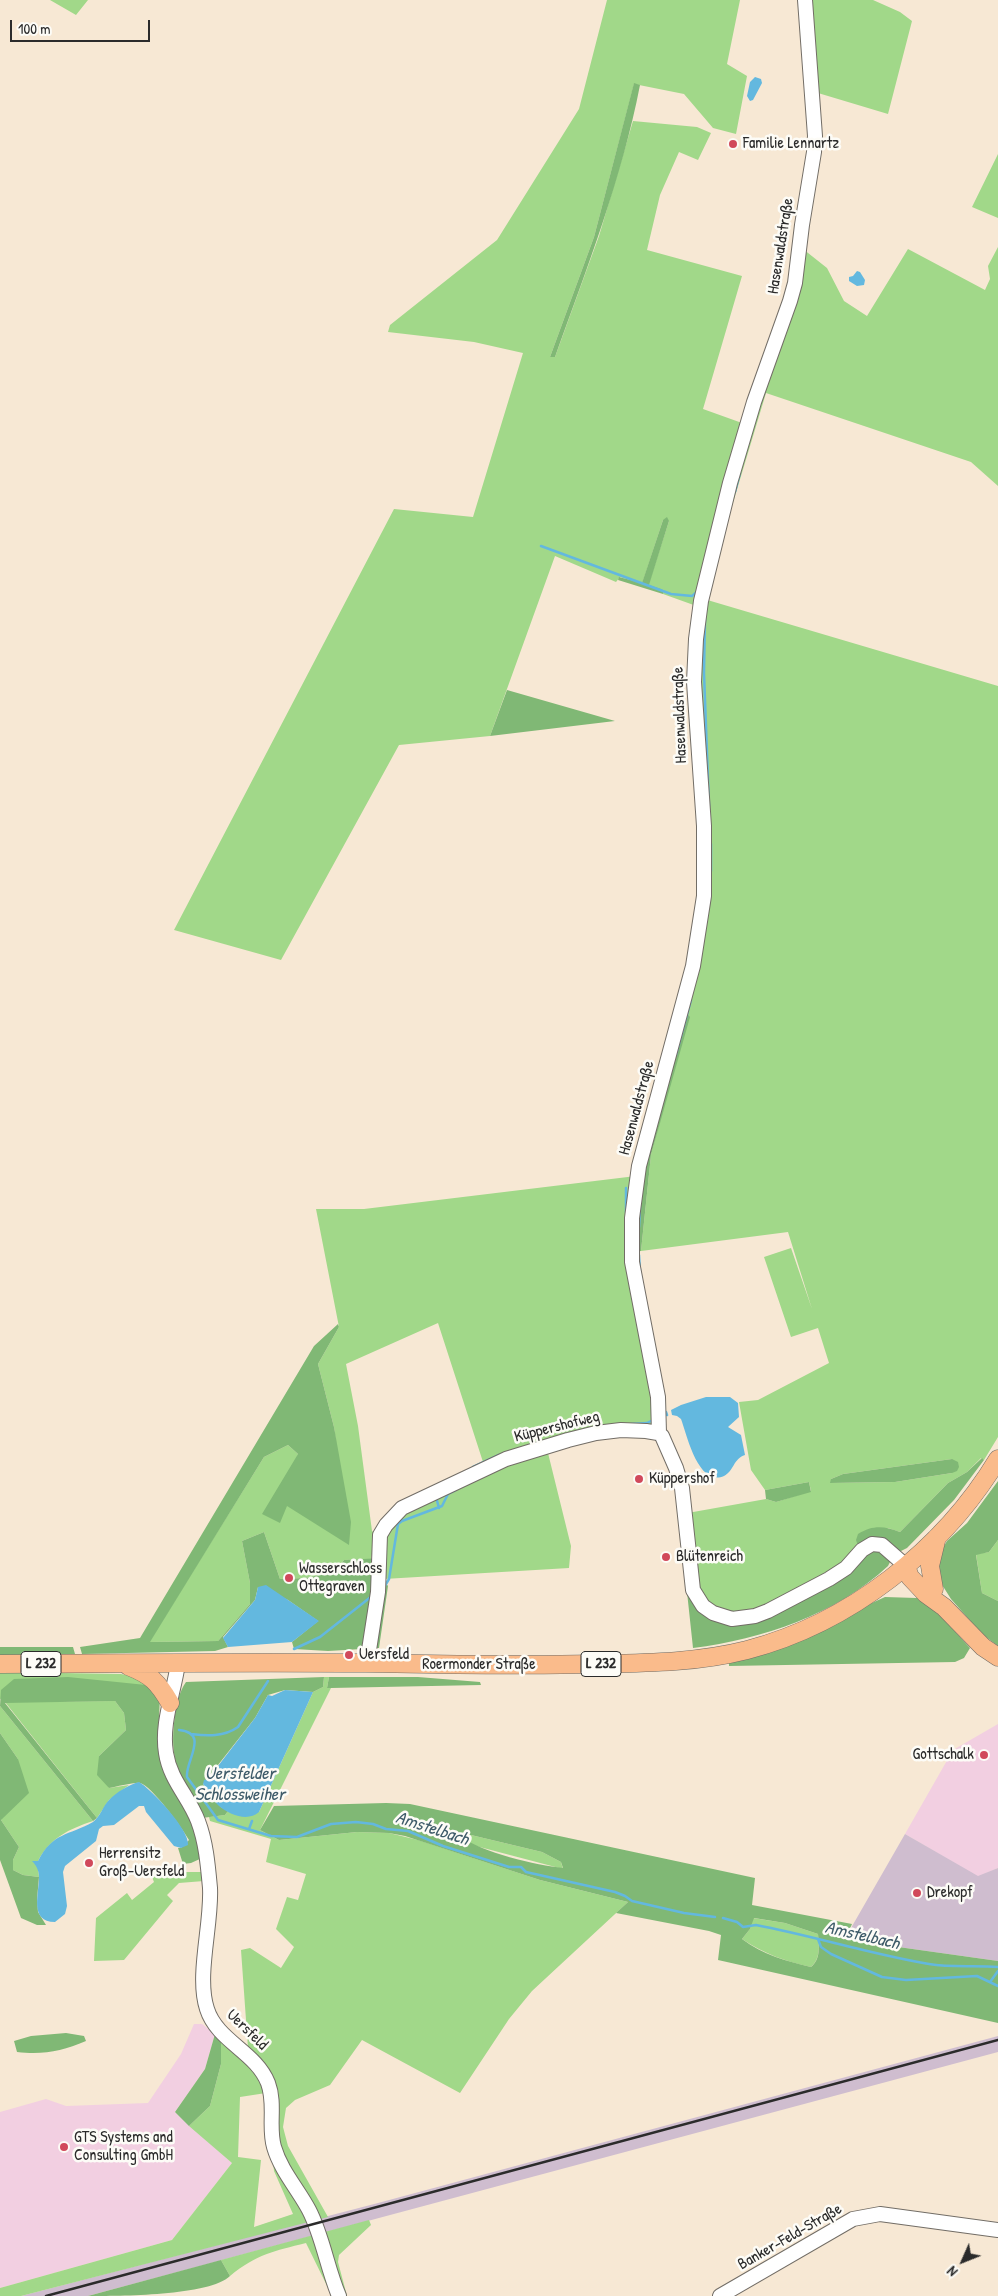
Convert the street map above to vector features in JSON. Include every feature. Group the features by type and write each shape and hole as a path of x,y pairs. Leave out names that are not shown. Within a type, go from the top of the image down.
{"main road":[{"name":"L 232","path":"906,1566 937,1537 975,1492 998,1459"},
{"path":"930,1591 930,1566 937,1537"},
{"name":"Roermonder Straße","path":"0,1664 367,1663 520,1666 678,1662 728,1654 773,1642 828,1618 868,1595 906,1566"},
{"path":"906,1566 910,1577 930,1591 984,1647 998,1657"},
{"path":"868,1595 897,1589 930,1591"},
{"path":"121,1664 151,1677 159,1683 170,1703"}],"street":[{"name":"Hasenwaldstraße","path":"660,1433 658,1397 632,1262 632,1218 639,1166 693,966 704,896 704,826 694,682 696,639 701,601 730,483 746,429 790,301 814,152 815,136 805,0"},
{"name":"Küppershofweg","path":"367,1663 378,1592 380,1535 386,1525 402,1508 506,1458 596,1433 621,1430 660,1433"},
{"path":"660,1433 676,1468 682,1488 693,1590 703,1606 724,1618 732,1619 755,1616 808,1592 846,1568 862,1550 872,1544 882,1545 906,1566"},
{"name":"Uersfeld","path":"178,1664 165,1734 169,1767 198,1822 208,1868 210,1910 204,1972 206,2006 211,2021 257,2064 269,2085 272,2140 275,2150 284,2170 308,2210 339,2296"},
{"name":"Banker-Feld-Straße","path":"720,2296 854,2219 880,2214 998,2230"}],"shaded area":[{"path":"998,1724 998,1868 978,1877 905,1834 953,1750"},
{"path":"905,1834 978,1876 998,1868 998,1961 884,1945 847,1935"},
{"path":"194,2024 202,2024 215,2034 205,2069 175,2112 232,2163 172,2240 0,2288 0,2112 46,2099 66,2106 148,2103 181,2054"},
{"path":"998,2036 998,2052 88,2296 21,2296 378,2203"}],"green space":[{"path":"50,0 88,0 76,15"},
{"path":"607,0 740,0 727,64 747,76 736,134 713,128 684,94 634,84 594,237 550,357 555,357 599,236 633,121 697,127 711,133 698,160 679,152 660,195 647,250 742,276 703,409 742,423 803,249 827,268 844,301 867,316 908,249 985,290 990,279 988,266 998,247 998,486 971,462 766,393 704,599 998,686 998,1437 984,1460 981,1458 967,1472 948,1483 900,1532 888,1528 868,1549 747,1620 702,1607 682,1514 766,1499 776,1502 811,1491 809,1482 765,1490 751,1470 739,1402 758,1400 829,1363 818,1328 791,1337 764,1257 791,1248 812,1309 788,1232 641,1251 651,1155 667,1095 702,896 695,712 702,608 663,594 664,590 648,586 669,521 663,520 642,584 620,577 616,582 555,556 490,736 399,745 281,960 174,930 394,509 473,517 523,353 474,342 388,332 390,325 497,240 579,109","holes":["952,1459 952,1473 895,1482 831,1483 831,1479 843,1474"]},
{"path":"801,0 873,0 900,12 912,21 888,114 808,90"},
{"path":"634,83 640,85 614,188 555,357 550,357 594,237"},
{"path":"998,154 998,218 972,207"},
{"path":"667,517 669,521 649,585 664,590 663,594 618,580 619,577 642,583 663,520"},
{"path":"507,690 615,721 490,736"},
{"path":"681,1007 690,1017 651,1155 641,1251 633,1252 633,1217"},
{"path":"636,1176 633,1217 661,1425 597,1428 483,1462 438,1323 346,1364 358,1426 372,1531 376,1534 371,1559 344,1560 334,1572 305,1578 280,1579 264,1532 242,1541 250,1583 250,1604 218,1641 149,1642 264,1457 288,1445 298,1454 287,1505 349,1544 334,1427 318,1364 339,1327 316,1209 364,1209"},
{"path":"338,1324 339,1327 318,1364 334,1427 351,1522 349,1545 287,1506 280,1523 262,1514 298,1454 288,1445 264,1457 150,1642 218,1641 250,1604 250,1583 242,1541 264,1532 280,1579 305,1578 334,1572 344,1560 382,1558 383,1579 388,1586 379,1648 328,1651 294,1649 292,1642 318,1621 288,1600 258,1587 255,1600 223,1637 228,1647 215,1651 82,1654 80,1647 140,1638 314,1346"},
{"path":"547,1449 571,1546 569,1568 384,1579 382,1551 388,1531 415,1505"},
{"path":"982,1458 984,1460 954,1500 907,1548 901,1551 858,1546 856,1540 858,1534 869,1529 884,1528 900,1532 948,1483 967,1472"},
{"path":"952,1459 958,1462 959,1467 957,1471 952,1473 895,1482 830,1483 831,1479 843,1474"},
{"path":"998,1481 998,1540 989,1552 976,1555 982,1593 998,1601 998,1646 982,1634 951,1599 939,1580 938,1556 947,1541 967,1523"},
{"path":"809,1482 811,1492 776,1502 766,1499 765,1490"},
{"path":"998,1540 998,1601 982,1593 976,1554 989,1552"},
{"path":"875,1547 888,1557 890,1562 888,1566 845,1598 797,1622 771,1631 719,1644 693,1648 687,1592 735,1622"},
{"path":"885,1597 917,1598 932,1606 970,1648 964,1658 955,1662 729,1666 729,1663 756,1656"},
{"path":"0,1647 73,1647 75,1654 0,1657"},
{"path":"0,1672 121,1674 146,1679 156,1689 0,1699"},
{"path":"68,1677 146,1685 160,1695 158,1742 160,1760 167,1779 195,1826 202,1858 183,1864 178,1848 181,1848 189,1840 152,1791 140,1783 109,1788 97,1775 99,1756 126,1730 124,1713 115,1701 5,1703 97,1818 93,1821 0,1706 1,1690 14,1679"},
{"path":"324,1677 329,1677 327,1688 331,1688 260,1830 279,1840 357,1832 389,1833 418,1840 540,1880 628,1902 532,1991 509,2019 460,2093 362,2040 330,2085 295,2100 286,2108 283,2127 288,2146 328,2217 21,2296 0,2296 0,2288 172,2240 232,2163 189,2126 210,2106 221,2064 221,2039 248,2048 241,1950 250,1948 281,1968 294,1947 276,1929 287,1897 298,1900 306,1874 266,1862 271,1839 210,1821 209,1817 225,1815 228,1811 235,1814 259,1812 313,1692 323,1687","holes":["266,2093 274,2171 293,2214 254,2227 261,2160 238,2157 240,2097"]},
{"path":"324,1677 323,1687 313,1692 285,1690 268,1695 255,1718 203,1784 221,1807 228,1811 225,1815 202,1818 182,1780 173,1746 175,1715 180,1694 186,1682"},
{"path":"329,1677 418,1677 480,1682 481,1685 327,1688"},
{"path":"115,1701 124,1713 126,1730 99,1756 109,1788 129,1785 109,1800 97,1818 5,1702"},
{"path":"0,1706 93,1821 61,1835 48,1846 38,1861 33,1861 38,1867 39,1877 23,1875 13,1870 13,1860 19,1847 1,1820 18,1759 0,1733"},
{"path":"0,1733 18,1759 29,1793 1,1820 19,1847 13,1860 13,1870 23,1875 39,1877 38,1912 46,1925 37,1925 21,1918 0,1860"},
{"path":"410,1804 755,1878 752,1905 852,1924 847,1935 884,1945 998,1961 998,2023 718,1960 721,1935 616,1913 628,1902 540,1880 405,1836 389,1833 357,1832 279,1840 260,1830 274,1806","holes":["471,1835 542,1852 561,1862 563,1868 495,1853 461,1836","754,1918 785,1923 818,1934 819,1952 814,1964 811,1967 775,1957 742,1939 750,1929"]},
{"path":"471,1835 542,1852 561,1862 563,1869 472,1845 461,1836"},
{"path":"150,1872 203,1872 204,1881 179,1883 167,1895 173,1901 124,1960 94,1961 96,1918 127,1893 132,1900 154,1882"},
{"path":"753,1918 785,1923 818,1934 819,1952 811,1967 767,1953 742,1939 750,1929"},
{"path":"66,2033 84,2036 86,2041 61,2050 36,2053 17,2052 14,2041 31,2036"},
{"path":"215,2034 221,2039 221,2064 210,2106 189,2126 175,2112 205,2069"},
{"path":"369,2220 371,2225 339,2255 338,2262 347,2296 332,2296 306,2243 257,2258 230,2276 221,2260"},
{"path":"221,2260 230,2276 219,2283 204,2288 120,2296 88,2296"}],"water":[{"path":"755,77 761,79 762,83 753,100 750,101 747,96 750,82"},
{"path":"857,271 860,272 865,280 864,285 857,286 849,281 849,277 853,276"},
{"path":"706,1397 730,1397 738,1403 739,1417 728,1427 741,1435 745,1455 738,1459 724,1476 715,1477 707,1474 701,1467 690,1447 681,1419 672,1415 671,1410"},
{"path":"266,1585 319,1621 292,1642 228,1647 223,1638 255,1600 258,1587"},
{"name":"Uersfelder Schlossweiher","path":"285,1690 313,1692 259,1812 250,1817 244,1817 223,1809 217,1804 203,1784 204,1780 208,1779 255,1718 268,1695 272,1696"},
{"path":"139,1782 177,1820 187,1838 188,1845 181,1848 174,1846 146,1812 144,1806 139,1806 114,1825 103,1826 99,1829 96,1841 65,1866 63,1872 67,1906 65,1914 55,1922 47,1921 42,1917 37,1906 39,1877 36,1866 32,1861 38,1861 49,1845 55,1840 93,1822 112,1797"}],"waterway":[{"path":"735,492 740,473"},
{"path":"541,546 671,594 692,596 698,591"},
{"path":"705,619 704,673 709,806"},
{"path":"711,844 711,871"},
{"path":"676,1055 691,1000"},
{"path":"626,1188 626,1212"},
{"path":"639,1227 640,1207"},
{"path":"639,1255 640,1271"},
{"path":"631,1424 647,1423 653,1420"},
{"path":"473,1467 499,1455"},
{"path":"383,1589 389,1579 398,1524 442,1506 448,1494 456,1490"},
{"path":"436,1497 439,1508"},
{"path":"294,1649 320,1637 372,1596"},
{"path":"191,1734 221,1734 238,1727 268,1681"},
{"name":"Amstelbach","path":"179,1730 188,1732 193,1736 195,1742 187,1777 218,1820 271,1836 297,1837 331,1824 356,1822 373,1824 386,1829 408,1831 443,1846 509,1867 521,1867 526,1872 615,1892 632,1901 684,1913 715,1917"},
{"path":"249,1829 252,1821"},
{"name":"Amstelbach","path":"723,1918 737,1922 743,1927 756,1925 929,1964 998,1967"},
{"path":"818,1939 821,1947 831,1954 882,1977 906,1980 977,1976 998,1986"},
{"path":"990,1982 998,1971"}],"railway":[{"path":"46,2296 998,2040"}],"place":[{"name":"Familie Lennartz","path":"733,144"},
{"name":"Küppershof","path":"639,1479"},
{"name":"Blütenreich","path":"666,1557"},
{"name":"Wasserschloss Ottegraven","path":"289,1578"},
{"name":"Uersfeld","path":"349,1655"},
{"name":"Gottschalk","path":"984,1755"},
{"name":"Herrensitz Groß-Uersfeld","path":"89,1863"},
{"name":"Drekopf","path":"917,1893"},
{"name":"GTS Systems and Consulting GmbH","path":"64,2147"}]}
